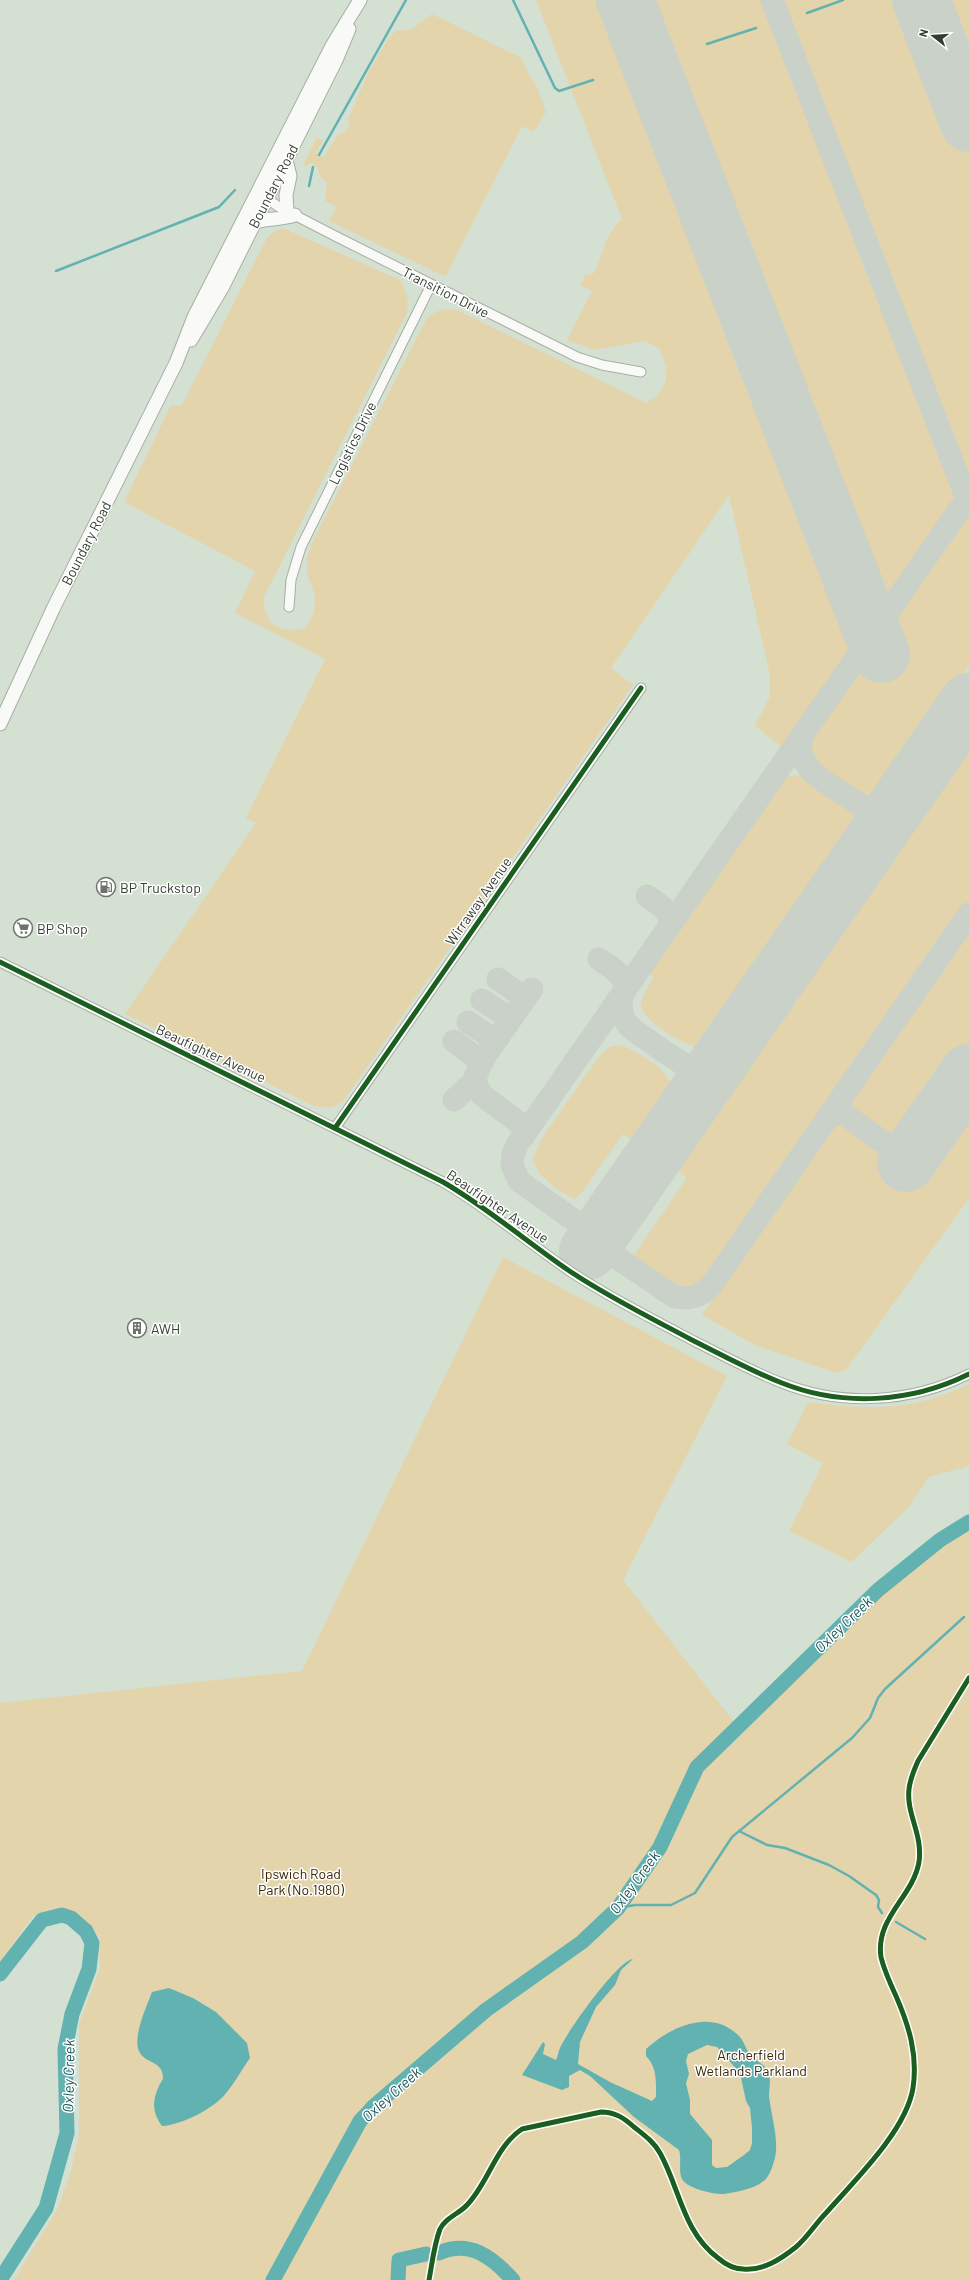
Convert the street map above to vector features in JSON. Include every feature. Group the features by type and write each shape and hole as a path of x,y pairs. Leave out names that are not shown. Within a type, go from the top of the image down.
{"main road":[{"name":"Boundary Road","path":"176,363 209,312 255,222 262,195 286,160 342,48 360,1"},
{"name":"Boundary Road","path":"0,724 52,609 176,363 194,317 262,195 332,46 360,1"},
{"path":"255,222 268,219 280,220 291,213 286,195 290,176 286,160"}],"street":[{"name":"Transition Drive","path":"262,195 291,213 431,285 577,357 602,365 641,372"},
{"name":"Logistics Drive","path":"289,607 291,580 301,547 431,285"},
{"name":"Wirraway Avenue","path":"335,1128 640,688"},
{"name":"Beaufighter Avenue","path":"0,962 335,1128 465,1195 571,1271 618,1301 782,1384 816,1394 862,1399 926,1390 945,1385 969,1374"}],"green space":[{"path":"536,0 969,0 969,480 890,592 881,590 877,587 858,539 821,554 853,637 854,646 783,748 755,726 770,696 770,675 729,495 611,668 633,685 344,1100 337,1105 330,1107 314,1106 125,1014 256,823 246,818 325,659 235,613 255,571 124,502 171,405 182,405 267,238 275,231 283,228 400,280 406,292 408,304 407,313 264,597 266,614 274,625 280,628 296,630 305,628 314,613 315,596 307,573 307,558 312,543 427,318 434,313 448,309 457,310 646,403 660,392 664,386 666,372 663,356 659,348 644,341 594,350 567,340 592,291 580,285 586,274 593,274 611,231 622,219"},
{"path":"432,14 522,58 530,77 536,84 546,112 534,132 522,126 447,274 444,276 329,221 336,207 325,201 327,184 320,176 318,168 312,163 302,167 317,137 323,141 316,153 323,158 337,136 346,130 350,123 348,120 368,73 390,36 396,31 412,29"},
{"path":"969,508 969,666 876,800 869,800 817,766 810,756 809,740 861,664 901,648 891,620"},
{"path":"969,738 969,903 707,1281 698,1288 688,1291 678,1290 659,1281 633,1261 632,1258 687,1178 672,1167"},
{"path":"798,775 814,782 845,802 854,810 861,823 709,1043 694,1047 662,1030 647,1017 642,1010 641,1004 644,994 653,978 650,974 654,962 776,786 787,777"},
{"path":"969,926 969,1050 956,1056 901,1134 890,1137 851,1109 849,1104 850,1097"},
{"path":"619,1045 640,1054 660,1069 670,1082 671,1091 673,1094 638,1144 623,1134 582,1192 574,1199 558,1190 539,1173 533,1159 542,1138 600,1055 610,1047"},
{"path":"969,1108 969,1198 846,1370 836,1373 755,1345 702,1315 828,1127 835,1122 845,1122 922,1176"},
{"path":"503,1257 727,1376 623,1580 737,1726 877,1593 936,1544 969,1523 969,2280 14,2280 58,2208 71,2171 79,2134 79,2024 100,1968 99,1936 88,1923 73,1911 50,1909 33,1916 0,1962 0,1703 302,1671"},
{"path":"969,1384 969,1466 929,1477 906,1510 851,1562 789,1531 823,1463 787,1444 808,1402 871,1407 909,1404 928,1400"}],"water":[{"path":"633,1959 621,1970 615,1985 596,2007 580,2042 578,2064 610,2082 652,2101 656,2097 656,2080 650,2060 646,2056 646,2049 667,2034 690,2024 703,2022 715,2023 727,2027 740,2037 749,2053 769,2072 769,2096 776,2136 776,2153 770,2173 762,2182 746,2190 724,2194 708,2192 695,2188 682,2179 680,2172 679,2150 634,2117 590,2076 580,2070 569,2076 569,2087 562,2090 522,2075 543,2042 545,2044 543,2054 556,2060 559,2050 582,2013 605,1983 626,1962","holes":["707,2045 717,2047 740,2073 746,2101 750,2108 752,2143 750,2150 727,2167 716,2168 712,2165 712,2140 690,2114 690,2100 686,2083 689,2074 686,2061 688,2054"]},
{"path":"169,1988 193,1998 216,2012 247,2043 250,2058 230,2088 215,2104 198,2115 179,2123 162,2126 156,2116 154,2102 159,2085 163,2079 162,2072 158,2066 143,2057 140,2053 137,2040 141,2022 152,1992"}],"waterway":[{"path":"319,155 406,0"},
{"path":"513,0 555,88 559,91 593,80"},
{"path":"807,13 843,0"},
{"path":"707,44 756,28"},
{"path":"309,186 313,167"},
{"path":"56,271 219,207 235,190"},
{"name":"Oxley Creek","path":"273,2280 360,2121 373,2107 486,2010 582,1942 618,1908 660,1847 697,1767 878,1590 940,1540 969,1522"},
{"path":"618,1908 635,1905 671,1905 695,1893 732,1837 852,1738 870,1718 878,1698 885,1689 964,1617"},
{"path":"739,1831 767,1845 785,1848 829,1865 849,1876 876,1895 879,1900 878,1907 882,1913"},
{"name":"Oxley Creek","path":"0,1974 42,1920 62,1915 71,1918 86,1931 92,1943 89,1969 72,2014 65,2049 67,2133 46,2208 0,2280"},
{"path":"896,1922 925,1939"},
{"path":"439,2253 450,2249 461,2248 480,2253 489,2258 513,2280"},
{"path":"398,2280 399,2260 426,2254"}],"taxiway":[{"path":"772,0 967,499"},
{"path":"969,496 517,1145 513,1154 512,1165 519,1181 589,1231 604,1249 675,1297 687,1298 704,1292 713,1283 969,914"},
{"path":"804,732 800,745 803,757 809,768 818,777 863,807 868,813 872,824 872,835 865,852 824,911"},
{"path":"861,806 878,810 896,804 947,734"},
{"path":"647,896 664,908 667,912 670,921 669,926"},
{"path":"599,959 613,968 621,976 625,986 624,992"},
{"path":"498,979 522,996 523,1002"},
{"path":"523,1137 524,1131 522,1125 482,1095 477,1086 475,1077 485,1056 532,989"},
{"path":"625,990 621,1008 623,1017 628,1025 671,1056 687,1065 695,1067 711,1065 720,1059 768,992"},
{"path":"482,1000 506,1016 513,1016"},
{"path":"468,1022 492,1038 498,1037"},
{"path":"454,1041 478,1059 479,1067"},
{"path":"652,1159 685,1110 692,1094 692,1079 689,1072 682,1064"},
{"path":"454,1100 468,1087 474,1086 478,1089"},
{"path":"827,1118 835,1114 845,1115 890,1146 908,1150 920,1142 941,1114"},
{"path":"610,1253 604,1244 604,1231 644,1170"}],"runway":[{"path":"625,0 881,654"},
{"path":"921,0 969,123"},
{"path":"588,1251 969,702"},
{"path":"906,1163 969,1073"}],"cycle path":[{"path":"335,1128 641,688"},
{"path":"0,962 443,1182 492,1214 571,1272 631,1308 737,1363 770,1378 805,1391 828,1396 876,1398 900,1396 924,1391 947,1384 969,1374"},
{"path":"429,2280 440,2229 446,2221 464,2208 475,2196 505,2145 513,2136 522,2129 601,2112 615,2114 623,2118 655,2145 667,2167 683,2209 697,2236 706,2248 726,2264 743,2269 765,2266 784,2256 804,2239 864,2171 890,2138 908,2104 913,2088 914,2064 911,2041 905,2018 882,1962 881,1943 889,1919 910,1886 919,1862 919,1842 909,1798 912,1775 918,1761 969,1678"}],"place":[{"name":"BP Truckstop","path":"106,887"},
{"name":"BP Shop","path":"23,928"},
{"name":"AWH","path":"137,1328"}],"park label":[{"name":"Ipswich Road Park (No.1980)","path":"301,1882"},
{"name":"Archerfield Wetlands Parkland","path":"751,2062"}]}
